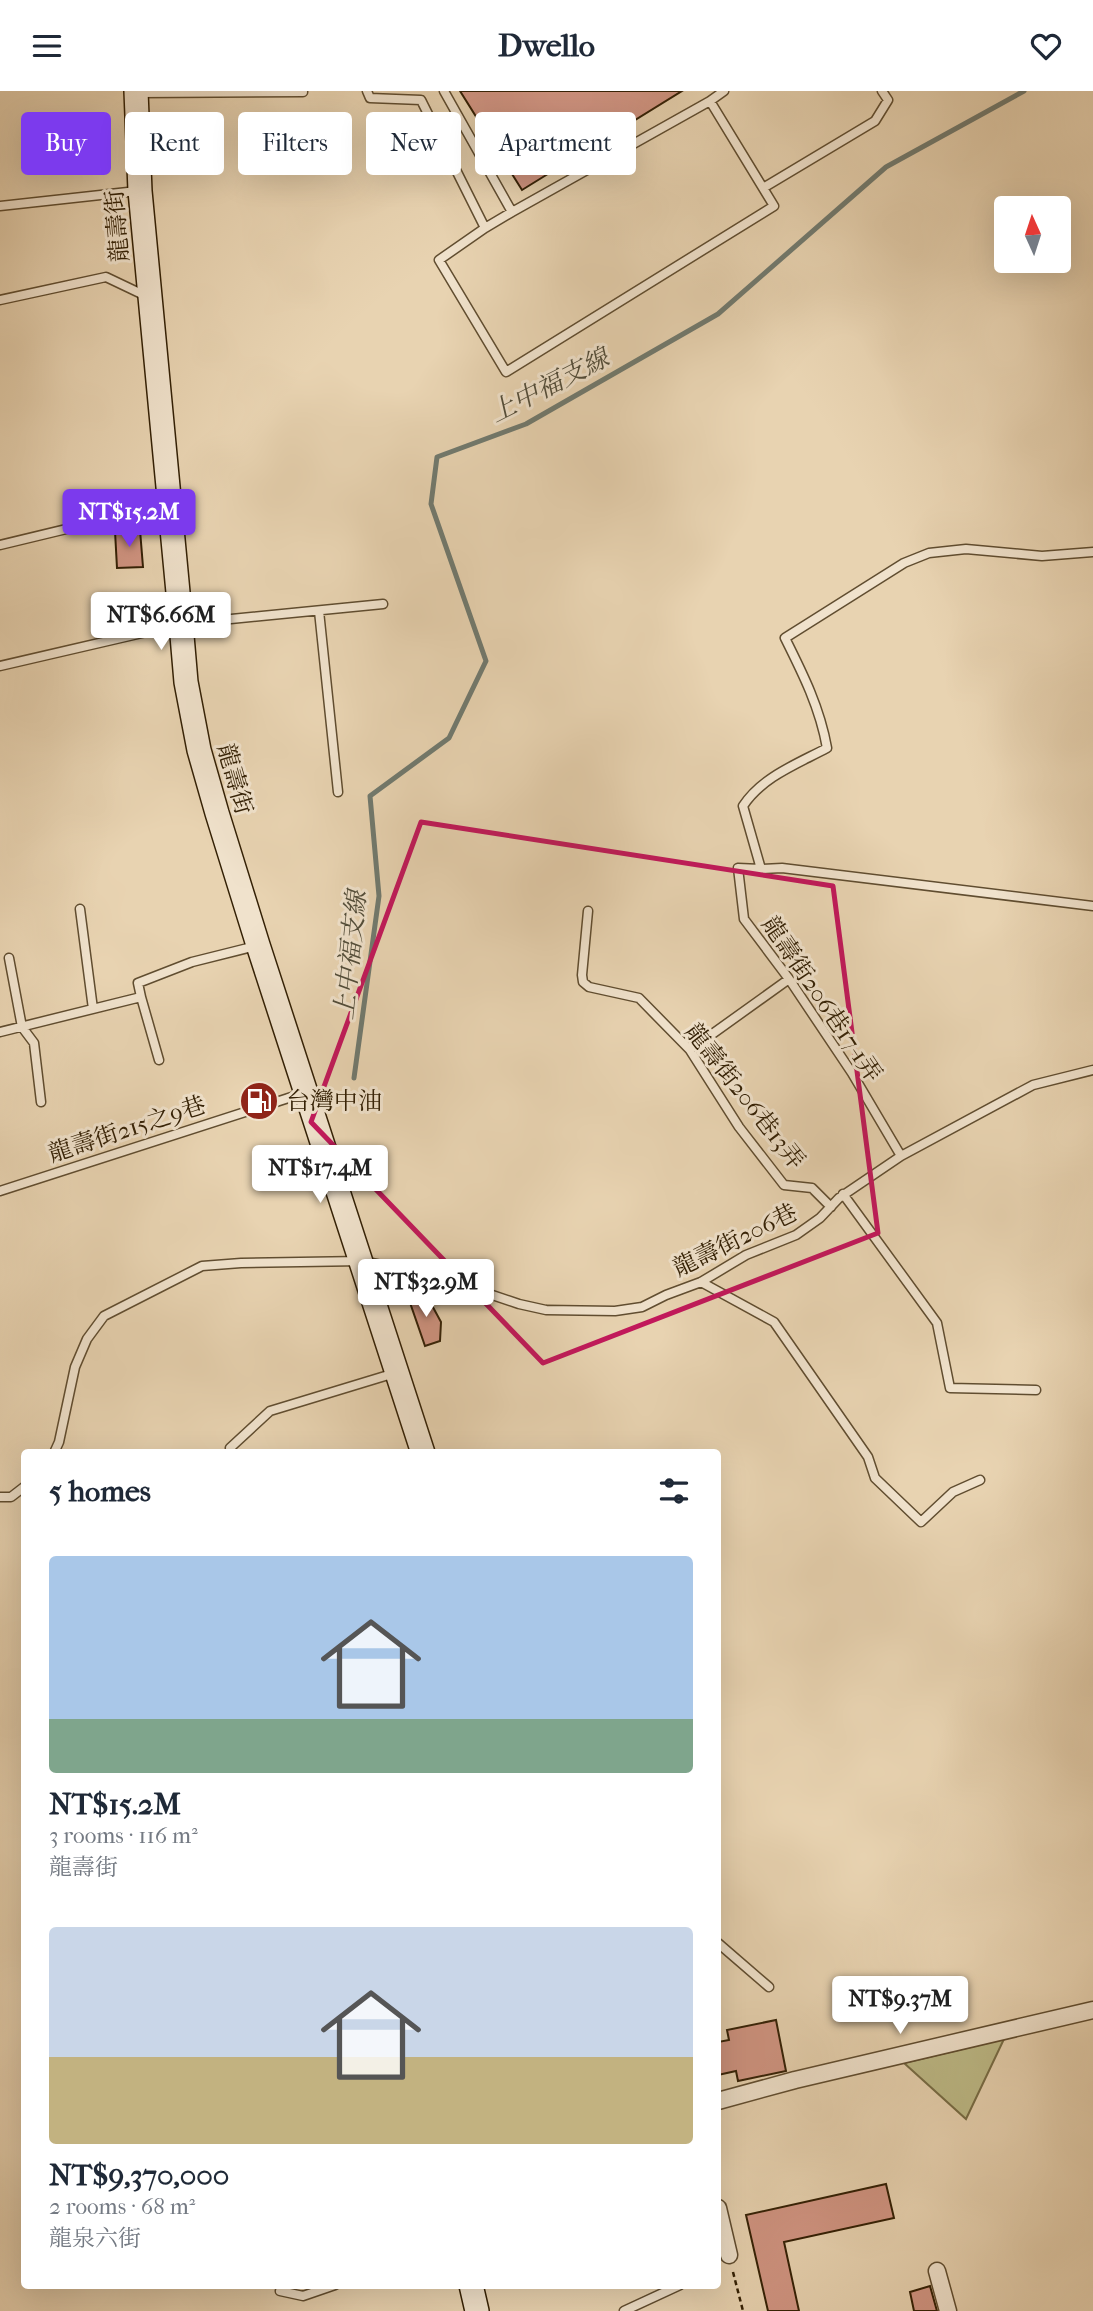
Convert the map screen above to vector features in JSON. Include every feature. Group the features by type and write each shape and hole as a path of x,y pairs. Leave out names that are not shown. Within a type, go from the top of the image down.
{"street":[{"name":"龍壽街","path":"136,92 140,191 186,683 199,750 258,945 422,1449"},
{"path":"721,2100 795,2080 1093,2010"},
{"path":"721,2226 726,2257"},
{"path":"937,2271 948,2311"},
{"path":"472,2289 477,2311"}],"lane":[{"path":"367,91 370,98 421,100 485,228"},
{"path":"444,91 512,212"},
{"path":"710,101 774,206 506,372 439,260 485,228 724,91"},
{"path":"763,188 875,121 888,100 882,91"},
{"path":"136,92 303,92"},
{"path":"0,207 140,191"},
{"path":"0,300 106,277 150,297"},
{"path":"0,545 169,505"},
{"path":"1093,552 1077,551 1042,556 966,549 929,552 904,563 785,638 814,699 827,748 772,777 751,795 743,806 761,869 782,868 1093,906"},
{"path":"0,666 181,624 383,604"},
{"path":"319,611 338,792"},
{"name":"龍壽街206巷17-1弄","path":"761,869 738,868 744,919 789,979 852,1073 901,1156"},
{"path":"80,909 93,1009"},
{"name":"龍壽街206巷13弄","path":"588,911 583,982 607,993 639,998 690,1051 739,1127 784,1185 812,1188 831,1207"},
{"path":"159,1060 138,983 192,962 258,945"},
{"path":"9,958 22,1027 34,1043 41,1102"},
{"path":"690,1051 789,979"},
{"path":"0,1032 141,997"},
{"name":"龍壽街206巷","path":"56,1449 75,1367 87,1339 104,1317 202,1266 362,1261 439,1277 519,1304 546,1310 615,1311 642,1307 666,1294 701,1282 746,1255 796,1235 820,1218 843,1194 901,1156 1032,1085 1093,1070"},
{"name":"龍壽街215之9巷","path":"0,1191 305,1092"},
{"path":"843,1194 937,1323 950,1388 1036,1390"},
{"path":"701,1282 774,1322 868,1457 876,1478 921,1522 953,1492 979,1480"},
{"path":"230,1449 270,1411 398,1372"},
{"path":"0,1497 11,1497 21,1489"},
{"path":"721,1946 769,1987"},
{"path":"280,2291 303,2296 323,2289"},
{"path":"624,2311 671,2289"}],"path":[{"path":"726,2257 743,2311"}],"highlighted area":[{"path":"421,822 833,886 878,1233 543,1363 311,1122"}],"shaded area":[{"path":"1004,2039 966,2119 904,2063"}],"building":[{"path":"460,91 682,91 636,119 636,112 475,112 475,115"},
{"path":"513,175 546,175 522,190"},
{"path":"140,530 143,567 117,568 115,531"},
{"path":"406,1291 428,1298 441,1322 440,1341 425,1346"},
{"path":"776,2020 786,2071 738,2081 736,2071 721,2074 721,2041 729,2040 727,2030"},
{"path":"886,2184 894,2218 784,2242 799,2311 768,2311 746,2215"},
{"path":"930,2286 937,2311 914,2311 910,2292"}],"waterway":[{"name":"上中福支線","path":"354,1078 379,896 370,796 449,738 486,661 431,504 437,457 526,424 718,314 886,167 1024,91"}],"place":[{"name":"台灣中油","path":"259,1101"}]}
